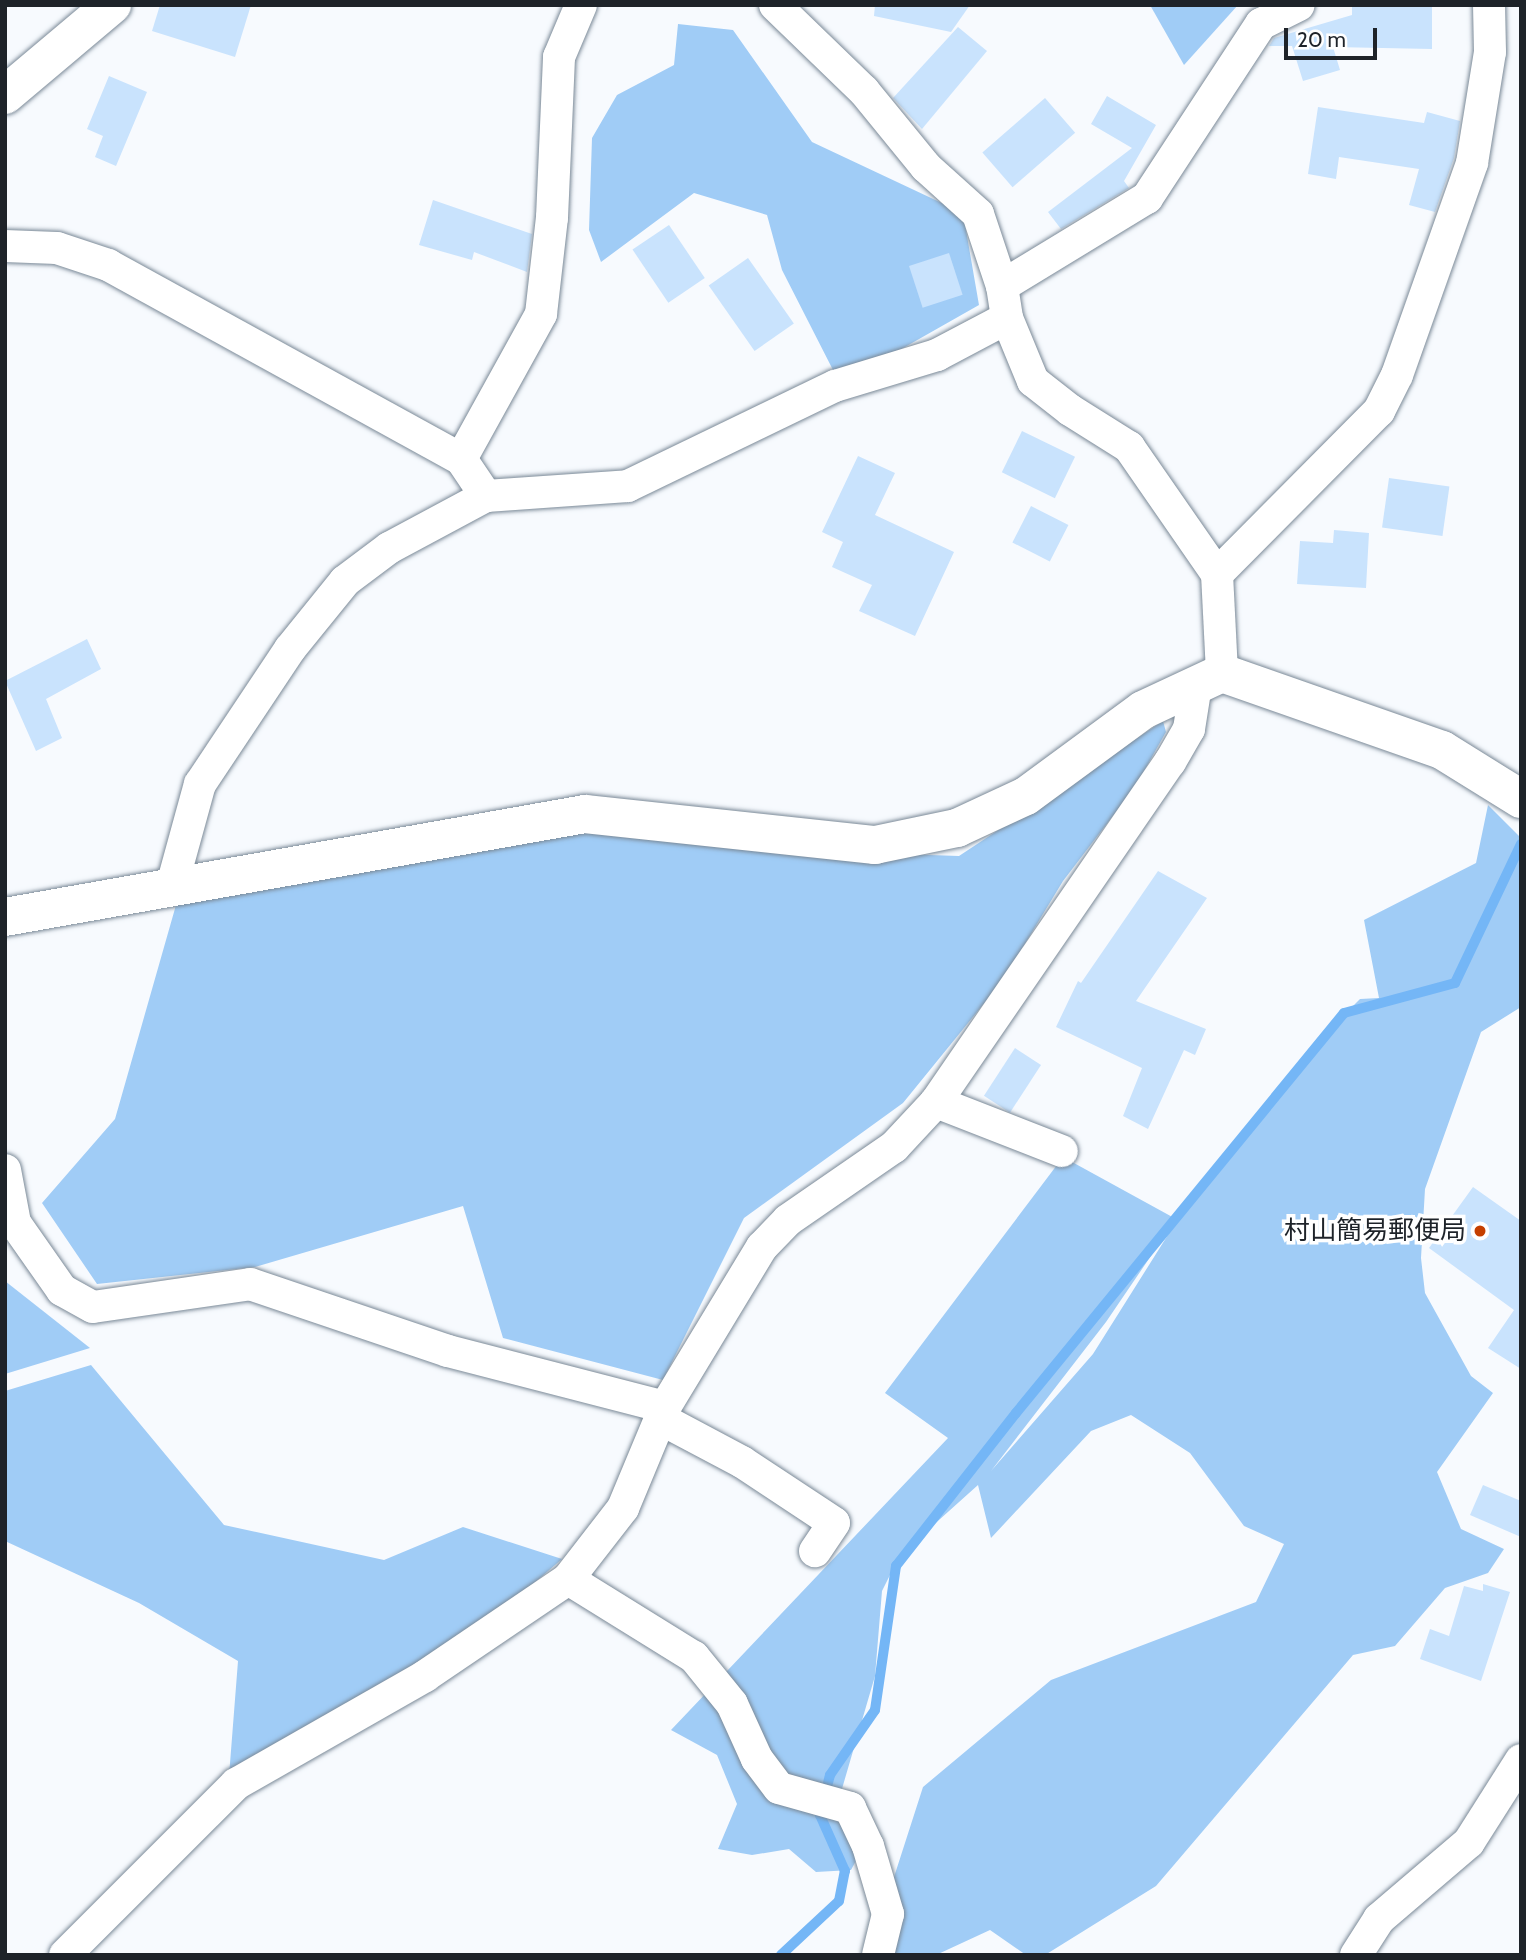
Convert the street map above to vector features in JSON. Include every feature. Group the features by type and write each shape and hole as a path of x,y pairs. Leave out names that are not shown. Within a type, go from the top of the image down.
{"street":[{"path":"5,95 112,5"},
{"path":"461,459 541,314 552,218 559,57 581,5"},
{"path":"65,1955 236,1784 425,1676 568,1579 623,1508 663,1413 762,1247 788,1220 894,1147 936,1102 1170,762 1189,729 1209,679 1217,574 1129,447 1070,410 1033,381 1007,318 1002,286 978,214 926,167 864,91 775,5"},
{"path":"1002,286 1147,198 1261,24 1299,5"},
{"path":"1217,574 1379,411 1397,374 1472,163 1490,52 1489,5"},
{"path":"5,246 57,248 108,265 461,459 486,496"},
{"path":"171,889 200,783 305,630 345,581 389,548 486,496 628,486 835,386 937,355 1007,318"},
{"path":"5,917 585,814 887,843 957,828 1027,796 1143,710 1209,679 1441,750 1521,799"},
{"path":"936,1102 1062,1151"},
{"path":"5,1170 15,1223 62,1290 93,1307 250,1284 449,1351 663,1413 834,1523 815,1551"},
{"path":"568,1579 694,1657 732,1704 757,1759 779,1788 850,1808 868,1846 888,1913 878,1955"},
{"path":"1356,1955 1379,1919 1469,1842 1521,1760"}],"shaded area":[{"path":"1150,5 1238,5 1184,65"},
{"path":"678,24 733,30 812,142 963,213 979,305 875,364 833,370 782,270 767,215 694,193 601,262 589,230 592,138 617,95 674,65"},
{"path":"1163,721 1166,732 1135,787 1063,881 1003,980 903,1103 744,1218 663,1380 503,1338 463,1206 255,1267 97,1284 42,1203 115,1119 176,905 594,829 811,851 959,856"},
{"path":"1488,805 1521,838 1521,1007 1481,1032 1425,1189 1421,1258 1425,1293 1471,1376 1493,1393 1437,1472 1461,1529 1504,1549 1488,1573 1445,1588 1395,1646 1353,1655 1156,1886 1045,1955 1026,1955 990,1930 936,1955 896,1955 885,1905 923,1787 1051,1680 1256,1602 1284,1544 1244,1526 1190,1453 1131,1415 1091,1431 991,1538 978,1485 900,1555 882,1591 875,1676 839,1799 866,1842 851,1870 816,1872 789,1849 752,1855 718,1849 737,1804 717,1755 671,1730 948,1438 885,1393 1063,1157 1176,1219 1106,1322 991,1471 1093,1354 1183,1211 1238,1143 1340,1019 1360,999 1379,998 1364,920 1476,863"},
{"path":"5,1281 90,1348 5,1374"},
{"path":"91,1365 224,1525 384,1560 463,1527 562,1559 483,1627 229,1776 238,1661 139,1603 5,1541 5,1391"}],"building":[{"path":"160,5 251,5 235,57 152,31"},
{"path":"875,5 970,5 951,32 874,16"},
{"path":"1352,5 1432,5 1432,49 1333,47 1340,70 1303,81 1292,46 1269,46 1274,38 1352,15"},
{"path":"958,27 987,51 922,129 893,98"},
{"path":"109,76 147,92 116,166 95,157 103,136 87,129"},
{"path":"1107,96 1156,125 1124,181 1129,188 1061,229 1048,212 1132,148 1091,124"},
{"path":"1045,98 1075,133 1013,187 982,152"},
{"path":"1318,107 1424,123 1427,112 1460,121 1454,158 1435,212 1409,205 1419,169 1339,157 1336,179 1308,174"},
{"path":"433,200 532,234 527,272 474,252 472,260 419,245"},
{"path":"669,225 705,278 668,303 633,250"},
{"path":"949,253 963,295 923,308 909,266"},
{"path":"748,258 794,324 755,351 709,286"},
{"path":"1022,431 1075,457 1055,498 1002,472"},
{"path":"858,456 895,473 875,515 954,552 915,636 859,611 872,585 832,567 843,542 822,532"},
{"path":"1389,478 1449,486 1442,536 1382,528"},
{"path":"1031,506 1068,525 1050,562 1012,543"},
{"path":"1334,530 1369,533 1366,588 1297,584 1300,541 1333,543"},
{"path":"87,639 101,669 46,699 62,738 36,751 5,681"},
{"path":"1158,871 1207,898 1136,1001 1206,1029 1195,1055 1184,1050 1148,1129 1123,1116 1142,1068 1056,1027 1078,981 1081,983"},
{"path":"1015,1048 1041,1065 1010,1113 984,1096"},
{"path":"1473,1187 1521,1221 1521,1369 1488,1348 1514,1310 1429,1248"},
{"path":"1483,1485 1521,1501 1521,1537 1470,1515"},
{"path":"1483,1584 1510,1592 1481,1681 1420,1659 1430,1629 1449,1636 1464,1586 1483,1591"}],"waterway":[{"path":"781,1955 839,1901 845,1871 820,1815 830,1775 875,1710 896,1566 1016,1413 1344,1013 1455,983 1521,844"}],"place":[{"name":"村山簡易郵便局","path":"1480,1231"}]}
